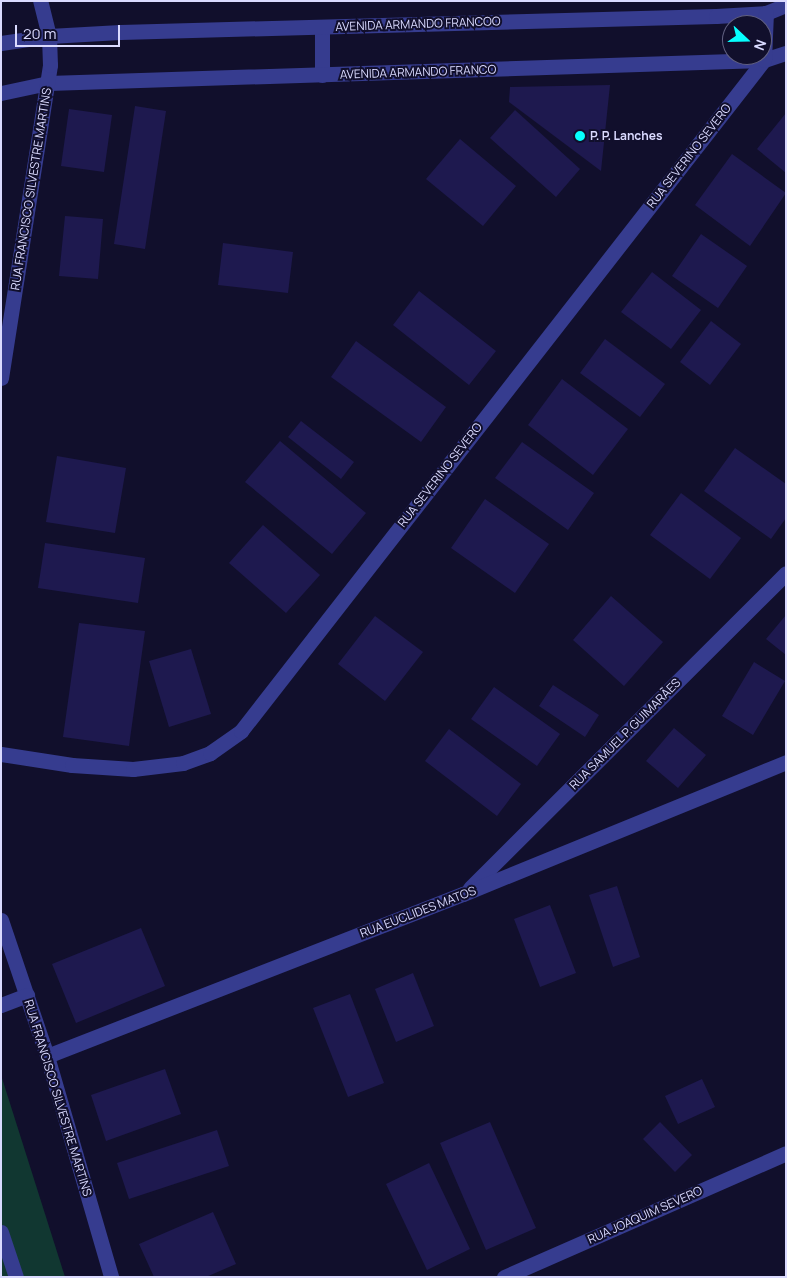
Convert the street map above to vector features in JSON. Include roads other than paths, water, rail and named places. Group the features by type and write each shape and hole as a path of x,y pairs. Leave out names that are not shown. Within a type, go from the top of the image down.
{"street":[{"name":"RUA FRANCISCO SILVESTRE MARTINS","path":"1,378 48,83 48,36 40,1"},
{"name":"AVENIDA ARMANDO FRANCOO","path":"1,43 48,36 766,13 786,4"},
{"path":"322,27 322,75"},
{"name":"AVENIDA ARMANDO FRANCO","path":"772,57 786,53"},
{"name":"AVENIDA ARMANDO FRANCO","path":"1,93 48,83 722,61"},
{"name":"RUA SEVERINO SEVERO","path":"1,754 72,765 133,769 183,763 210,753 241,731 760,65"},
{"name":"RUA SAMUEL P. GUIMARÃES","path":"464,894 786,573"},
{"name":"RUA EUCLIDES MATOS","path":"47,1056 464,894 786,762"},
{"name":"RUA FRANCISCO SILVESTRE MARTINS","path":"1,920 47,1056 111,1277"},
{"path":"1,1005 27,995"},
{"name":"RUA JOAQUIM SEVERO","path":"504,1277 786,1152"},
{"path":"1,1232 16,1277"}],"place":[{"name":"P. P. Lanches","path":"580,136"}]}
